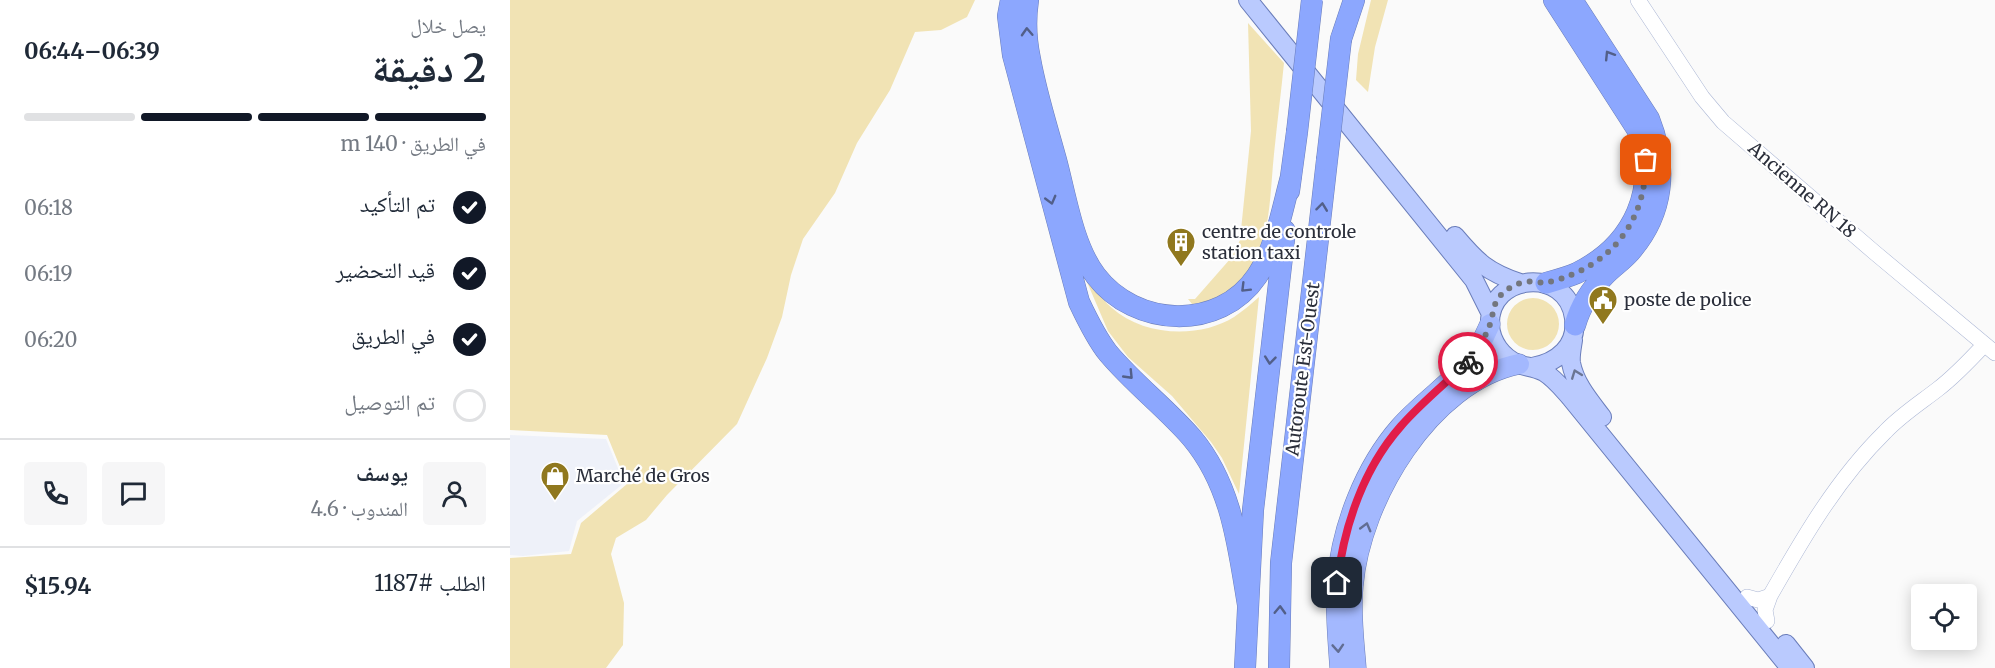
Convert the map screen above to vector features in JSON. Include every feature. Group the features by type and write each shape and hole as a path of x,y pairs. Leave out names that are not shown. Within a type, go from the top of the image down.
{"highway":[{"path":"1011,0 1008,16 1013,55 1079,302 1107,352 1192,438 1215,472 1233,518 1248,604"},
{"path":"1028,0 1026,29 1030,61 1078,240 1096,276 1114,295 1126,303 1158,315 1189,316 1207,312 1236,297 1256,278 1265,262 1291,177"},
{"name":"Autoroute Est-Ouest","path":"1245,668 1253,510 1312,0"},
{"name":"Autoroute Est-Ouest","path":"1279,668 1281,563 1345,0"},
{"path":"1341,39 1354,0"},
{"path":"1546,283 1578,272 1614,247 1636,217 1646,174 1643,144 1637,129 1554,0"},
{"path":"1572,0 1649,119 1660,158 1660,175 1654,214 1630,252 1605,275 1583,301 1574,331"},
{"path":"1340,668 1336,622 1337,583 1340,560 1355,503 1386,445 1401,426 1471,358 1491,319"},
{"path":"1356,668 1353,586 1369,516 1382,485 1425,424 1454,398 1484,375 1504,367 1525,365"}],"main road":[{"path":"1248,0 1474,280 1491,319 1492,337 1498,349 1507,358 1551,377 1580,408 1790,668"},
{"path":"1262,0 1470,254 1489,271 1520,283"},
{"path":"1491,319 1501,294 1520,283 1533,281 1546,283 1567,299 1573,311 1571,362 1585,394 1805,668"},
{"path":"1525,365 1545,365 1557,359 1567,350 1574,331"}],"street":[{"name":"Ancienne RN 18","path":"1638,0 1701,97 1723,122 1990,349"},
{"path":"1767,621 1766,606 1770,596 1826,505 1861,457 1885,431 1905,414 1990,349"},
{"path":"1747,597 1758,600 1770,596"}],"shaded area":[{"path":"510,0 975,0 967,17 941,30 915,32 890,90 857,143 835,193 803,239 791,275 782,317 767,358 737,424 667,495 646,520 616,538 611,554 624,603 623,645 606,668 510,668 510,558 571,554 581,523 627,484 607,435 510,430"},
{"path":"1371,0 1388,0 1375,47 1368,92 1356,80 1358,54"},
{"path":"1248,23 1284,63 1266,229 1257,258 1245,278 1216,298 1192,304 1188,299 1195,299 1231,258 1240,240 1251,131"},
{"path":"1081,268 1112,308 1139,324 1155,329 1188,331 1205,329 1237,315 1259,297 1239,494 1222,458 1211,442 1172,396 1128,357 1108,331"},
{"path":"1528,298 1538,298 1547,302 1555,310 1559,324 1555,338 1547,346 1538,350 1528,350 1519,346 1511,338 1507,329 1507,319 1511,310 1519,302"},
{"name":"Marché de Gros","path":"510,435 606,439 624,483 577,521 569,551 523,556 510,555"}],"way so far":[{"path":"1468,362 1482,343 1490,324 1491,314 1501,294 1520,283 1533,281 1546,283 1578,272 1604,256 1623,238 1636,217 1641,203 1646,160"}],"place":[{"name":"centre de controle station taxi","path":"1181,268"},
{"name":"poste de police","path":"1603,326"},
{"name":"Marché de Gros","path":"555,502"}],"route":[{"path":"1337,583 1340,560 1355,503 1386,445 1401,426 1468,362"}]}
